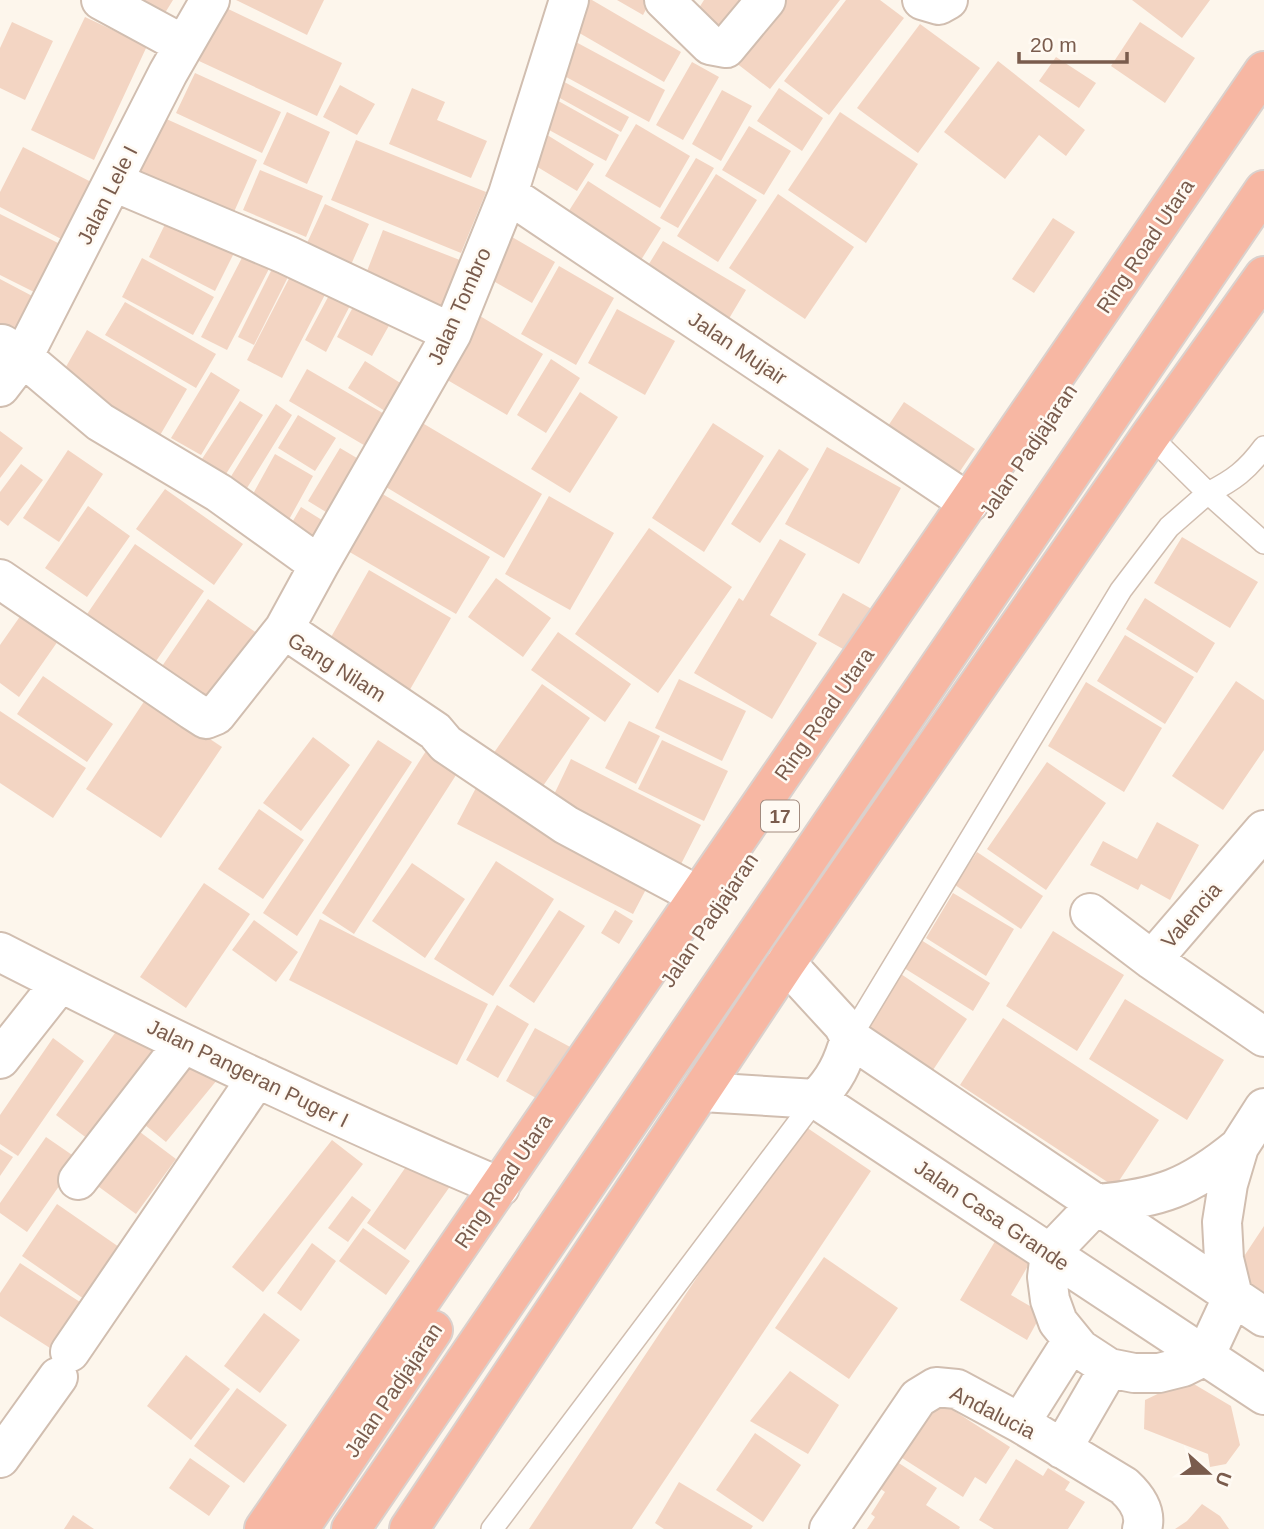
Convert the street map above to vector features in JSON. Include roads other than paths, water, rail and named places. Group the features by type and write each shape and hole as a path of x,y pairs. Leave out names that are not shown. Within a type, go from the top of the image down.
{"highway":[{"name":"Ring Road Utara","path":"264,1529 699,895 853,689 969,503 1264,71"},
{"name":"Jalan Padjajaran","path":"299,1529 853,689 1264,104"},
{"name":"Jalan Padjajaran","path":"351,1529 1264,190"},
{"path":"409,1529 786,963 1150,436 1264,276"},
{"path":"843,807 878,831"}],"street":[{"path":"101,0 184,45"},
{"name":"Jalan Lele I","path":"0,387 11,350 114,182 168,73 211,0"},
{"name":"Jalan Tombro","path":"285,629 452,333 508,194 569,0"},
{"path":"664,0 710,45 726,48 766,0"},
{"path":"922,0 939,5 948,0"},
{"path":"114,182 287,255 452,333"},
{"name":"Jalan Mujair","path":"508,194 969,503"},
{"path":"11,350 100,422 219,493 319,565"},
{"name":"Gang Nilam","path":"0,579 206,719 216,715 285,629 435,731 446,744 566,825 699,895"},
{"name":"Valencia","path":"1264,830 1152,960 1264,1037"},
{"path":"1090,913 1152,960"},
{"name":"Jalan Pangeran Puger I","path":"0,952 183,1044 383,1137 500,1187"},
{"path":"786,963 843,1025 849,1038 1264,1317"},
{"path":"0,1059 60,983"},
{"path":"702,1092 817,1098 831,1084 842,1064 849,1038"},
{"path":"78,1180 183,1044"},
{"path":"0,1458 257,1078"},
{"name":"Jalan Casa Grande","path":"817,1098 1264,1395"},
{"path":"1238,1147 1222,1222 1224,1259 1233,1296 1205,1356 1183,1367 1159,1373 1134,1373 1109,1368 1072,1341 1058,1322 1050,1300 1047,1277 1050,1254 1097,1204 1135,1200 1173,1190 1208,1172 1238,1147 1264,1108"},
{"path":"1020,1423 1072,1341"},
{"path":"1062,1449 1109,1368"},
{"name":"Andalucia","path":"829,1529 918,1398 942,1386 957,1389 1020,1423 1125,1486 1133,1495 1144,1518 1142,1529"}],"lane":[{"path":"1150,436 1264,543"},
{"path":"849,1038 1121,590 1169,527 1208,493 1228,483 1256,475 1264,447"},
{"path":"492,1529 817,1098"}]}
